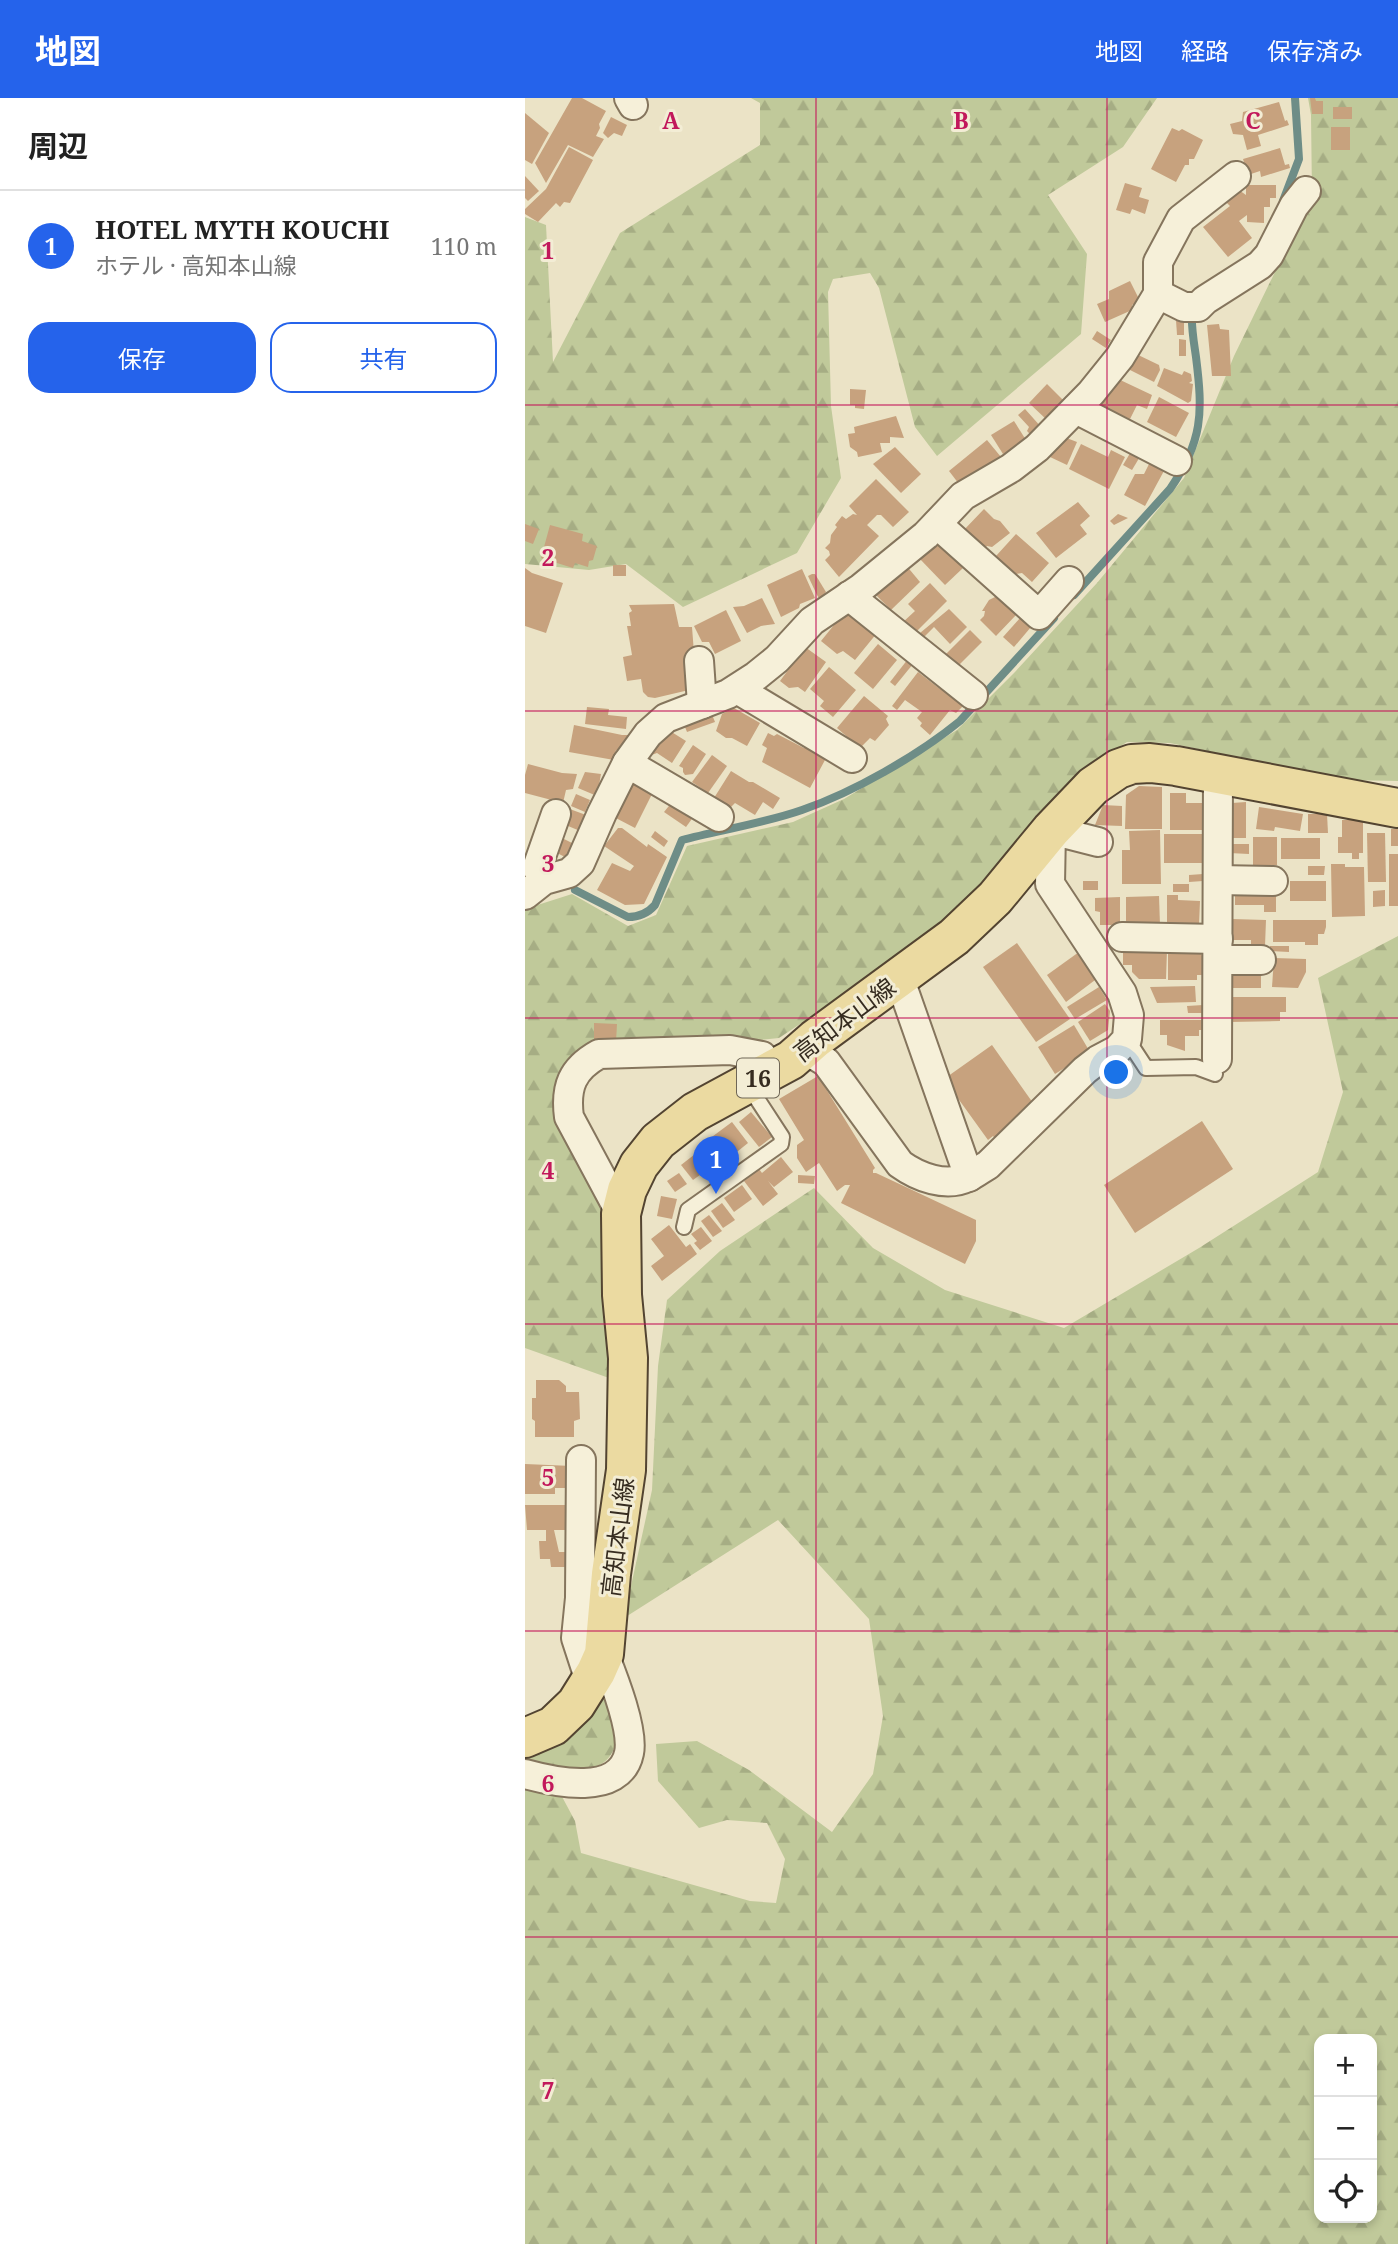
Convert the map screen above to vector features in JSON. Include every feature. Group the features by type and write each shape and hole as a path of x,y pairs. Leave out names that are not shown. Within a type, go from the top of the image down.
{"main road":[{"name":"高知本山線","path":"525,1738 553,1726 576,1704 597,1668 626,1470 628,1358 622,1295 621,1214 627,1190 639,1165 659,1141 695,1112 791,1060 803,1048 977,917 1087,791 1118,769 1132,764 1150,763 1176,766 1398,808"}],"street":[{"path":"539,869 569,873 580,863 601,813 627,763 648,734 666,718 737,688 777,659 812,621 849,596 937,524 963,496 990,481 1037,448 1076,409 1120,357 1158,295 1158,262 1181,219 1235,176"},
{"path":"1158,295 1191,307 1260,265 1269,255 1294,206 1306,191"},
{"path":"1076,409 1177,461"},
{"path":"937,524 1039,615 1069,581"},
{"path":"849,596 973,695"},
{"path":"699,661 702,704"},
{"path":"737,688 852,758"},
{"path":"627,763 719,817"},
{"path":"1216,1066 1218,775"},
{"path":"525,895 544,880 539,869 556,814"},
{"path":"803,1048 826,1062 900,1164 913,1173 926,1178 956,1181 969,1177 988,1165 1085,1070 1117,1050 1127,1039 1129,1015 1122,993 1050,884 1051,830 1098,842"},
{"path":"1218,880 1273,881"},
{"path":"1122,937 1218,950 1261,960"},
{"path":"899,978 969,1177"},
{"path":"621,1214 569,1116 567,1101 571,1080 583,1063 599,1054 730,1050 762,1056 759,1077"},
{"path":"525,1774 548,1781 585,1784 608,1778 625,1763 629,1753 629,1738 613,1676 597,1668 576,1639 580,1598 581,1460"}],"lane":[{"path":"1127,1039 1146,1068 1216,1066"},
{"path":"684,1227 688,1210 781,1144 782,1137 759,1077"}],"green space":[{"path":"751,98 1157,98 1123,147 1048,195 1087,254 1081,334 937,456 915,427 879,288 870,273 833,279 828,292 831,406 841,478 797,553 683,607 626,564 589,570 525,564 525,217 546,225 553,362 620,233 760,145 760,103"},
{"path":"1308,98 1398,98 1398,781 1343,780 1170,743 1127,742 1090,766 1036,817 985,885 939,926 866,980 779,1038 567,1068 604,1198 609,1378 525,1348 525,909 572,894 628,926 656,915 687,846 793,822 844,799 957,730 1014,673 1097,583 1184,478 1234,356 1312,196 1311,115"},
{"path":"1398,936 1398,2244 525,2244 525,1782 559,1791 575,1821 581,1853 750,1901 776,1903 785,1859 767,1823 727,1820 699,1828 658,1781 656,1744 697,1741 749,1770 832,1832 873,1774 883,1716 869,1619 778,1520 624,1618 652,1490 658,1366 667,1300 720,1251 814,1188 873,1248 945,1290 1064,1328 1199,1248 1318,1172 1343,1092 1318,978"},
{"path":"606,1682 618,1723 612,1753 604,1762 593,1768 580,1770 525,1768 525,1757"}],"building":[{"path":"572,98 582,98 606,111 596,136 604,139 593,157 568,145 546,183 535,163"},
{"path":"1310,98 1323,101 1323,114 1312,114"},
{"path":"1279,102 1289,125 1258,135 1261,146 1247,150 1243,135 1233,134 1230,124 1242,121 1243,112"},
{"path":"1333,107 1352,107 1352,119 1333,119"},
{"path":"525,113 549,133 532,164 525,160"},
{"path":"611,117 627,125 622,136 614,133 608,138 603,133"},
{"path":"1331,127 1350,127 1350,150 1331,150"},
{"path":"1172,128 1179,131 1182,129 1203,140 1194,159 1189,159 1189,165 1185,165 1176,182 1151,169"},
{"path":"569,147 593,160 570,203 564,202 560,207 556,203 538,222 525,214 525,209 546,189"},
{"path":"1280,148 1285,165 1289,164 1290,168 1261,177 1260,171 1248,175 1243,159"},
{"path":"525,176 539,191 528,201 525,198"},
{"path":"1125,183 1142,188 1139,197 1149,200 1145,214 1132,209 1130,214 1116,210"},
{"path":"1246,185 1276,185 1276,198 1270,198 1270,207 1264,207 1264,223 1247,222 1247,215 1239,221 1252,238 1228,257 1203,227 1230,206 1225,201 1236,188 1246,195"},
{"path":"1130,281 1140,301 1132,305 1132,310 1105,322 1097,304 1109,299 1109,291"},
{"path":"1176,320 1184,320 1184,335 1177,335"},
{"path":"1219,324 1220,329 1229,330 1231,376 1212,376 1207,325"},
{"path":"1097,331 1111,340 1106,348 1092,339"},
{"path":"1179,339 1186,340 1186,356 1179,356"},
{"path":"1132,352 1159,365 1160,370 1154,382 1124,367"},
{"path":"1164,368 1182,375 1184,371 1191,374 1191,401 1188,403 1157,386"},
{"path":"1116,378 1152,395 1147,409 1137,405 1130,419 1100,405"},
{"path":"1047,384 1066,403 1048,421 1029,403"},
{"path":"850,389 866,390 864,409 850,405"},
{"path":"1159,397 1189,413 1176,437 1147,422"},
{"path":"1025,409 1042,428 1033,437 1027,431 1029,427 1018,415"},
{"path":"896,416 904,438 890,437 890,443 880,443 882,452 858,457 857,452 850,447 848,434 855,433 854,427"},
{"path":"1014,421 1026,440 1003,454 991,435"},
{"path":"1064,437 1077,442 1067,465 1050,457 1056,442"},
{"path":"987,440 1001,457 973,480 959,484 949,471"},
{"path":"1081,444 1108,457 1111,450 1125,457 1109,489 1069,469"},
{"path":"895,447 921,474 901,493 873,464"},
{"path":"1132,450 1141,455 1132,470 1123,465"},
{"path":"1150,462 1165,469 1145,506 1124,495 1135,474 1144,474"},
{"path":"876,479 909,512 893,527 881,515 877,515 867,525 879,536 839,577 825,560 830,555 825,548 842,516 846,519 853,514 857,515 849,506"},
{"path":"1078,502 1090,516 1080,525 1087,534 1056,558 1036,533"},
{"path":"984,509 1010,533 982,551 962,532"},
{"path":"1118,514 1128,518 1114,525 1110,521"},
{"path":"525,524 539,529 533,544 525,541"},
{"path":"550,525 583,534 582,541 597,546 588,567 575,563 573,568 541,558"},
{"path":"1016,534 1049,563 1032,582 1022,573 1016,574 996,556"},
{"path":"937,541 963,568 945,585 919,558"},
{"path":"905,564 920,582 891,610 875,594"},
{"path":"613,565 626,565 626,576 613,576"},
{"path":"525,568 563,583 546,633 525,626"},
{"path":"802,569 815,598 781,617 767,585"},
{"path":"815,574 826,592 822,597 819,598 808,576"},
{"path":"930,583 947,601 914,634 902,623 915,611 908,604"},
{"path":"997,596 1016,615 996,636 980,620 989,600"},
{"path":"762,598 775,624 761,626 747,633 733,607 744,606"},
{"path":"674,604 679,627 692,627 694,653 686,653 691,686 689,690 655,698 648,697 643,692 641,679 627,681 623,657 632,655 627,626 631,626 629,613 632,611 629,605"},
{"path":"847,609 877,633 855,660 843,651 837,654 821,641"},
{"path":"949,609 967,627 950,644 934,627 924,637 920,633"},
{"path":"726,610 741,641 715,654 709,642 702,642 694,626"},
{"path":"1021,617 1031,627 1014,647 1003,637"},
{"path":"970,630 982,642 955,669 943,657"},
{"path":"878,644 897,660 873,689 854,673"},
{"path":"805,647 826,662 805,692 798,687 789,688 780,681"},
{"path":"908,659 913,664 895,686 890,682"},
{"path":"829,667 856,690 833,717 820,706 824,701 810,689"},
{"path":"918,672 940,689 946,689 967,702 956,713 950,710 930,735 920,726 922,723 917,718 922,712 905,700 897,710 892,706"},
{"path":"864,696 888,716 886,719 889,725 875,741 870,738 860,748 837,728"},
{"path":"587,707 609,709 608,715 627,717 626,729 585,724"},
{"path":"734,708 760,723 747,746 716,731 722,714"},
{"path":"711,712 715,722 687,732 683,722"},
{"path":"574,725 634,735 624,752 616,750 614,760 569,752"},
{"path":"670,731 686,741 672,763 657,753 649,756 656,743 662,742"},
{"path":"768,733 774,736 777,734 804,748 812,748 824,757 825,760 810,788 762,762 767,748 762,745"},
{"path":"693,745 706,754 693,774 685,775 683,768 679,766"},
{"path":"712,755 727,766 708,793 692,782"},
{"path":"528,764 577,774 573,789 566,790 563,803 525,793"},
{"path":"731,771 780,798 773,809 763,802 755,815 735,803 727,811 714,798"},
{"path":"585,772 601,774 597,796 578,788"},
{"path":"630,781 653,792 635,828 612,816"},
{"path":"1139,786 1162,787 1162,829 1125,829 1126,795"},
{"path":"1170,793 1186,793 1186,803 1203,803 1202,830 1170,830"},
{"path":"576,794 590,800 585,812 571,806"},
{"path":"673,801 694,816 686,827 664,812"},
{"path":"1246,802 1246,838 1232,838 1232,803"},
{"path":"1103,805 1122,806 1122,826 1095,825"},
{"path":"1259,807 1303,814 1300,831 1275,827 1274,831 1256,829"},
{"path":"567,808 586,815 580,831 561,823"},
{"path":"1308,814 1327,814 1328,833 1308,833"},
{"path":"1342,820 1363,820 1363,853 1359,853 1359,859 1352,859 1352,853 1338,853"},
{"path":"618,828 667,857 644,904 625,905 597,890 612,863 630,871 634,866 604,846"},
{"path":"1391,829 1398,829 1398,846 1391,846"},
{"path":"1160,830 1161,884 1122,884 1122,850 1130,850 1129,831"},
{"path":"655,831 668,841 664,847 651,837"},
{"path":"1367,833 1385,833 1386,882 1368,882"},
{"path":"1164,834 1202,834 1202,863 1164,863"},
{"path":"558,836 574,844 567,858 551,850"},
{"path":"1253,837 1277,837 1277,865 1253,866"},
{"path":"1281,838 1320,838 1320,859 1281,859"},
{"path":"1229,844 1249,844 1249,854 1229,853"},
{"path":"1389,854 1398,854 1398,906 1389,906"},
{"path":"1331,864 1364,867 1365,916 1332,917"},
{"path":"1308,866 1325,866 1324,875 1308,875"},
{"path":"1203,874 1203,881 1189,882 1189,875"},
{"path":"1083,881 1098,881 1098,890 1083,890"},
{"path":"1290,881 1326,881 1326,901 1290,901"},
{"path":"1173,884 1189,884 1189,892 1173,892"},
{"path":"1385,890 1385,906 1373,907 1373,891"},
{"path":"1235,892 1276,893 1276,912 1264,912 1264,905 1235,905"},
{"path":"1167,895 1178,895 1178,900 1200,901 1199,925 1167,924"},
{"path":"1159,896 1160,925 1126,925 1126,897"},
{"path":"1120,897 1120,925 1100,925 1100,912 1095,911 1095,898"},
{"path":"1232,919 1266,920 1265,946 1251,946 1251,940 1232,940"},
{"path":"1273,920 1326,920 1326,927 1324,934 1318,934 1318,945 1305,945 1305,942 1273,942"},
{"path":"1017,943 1070,1019 1036,1042 983,967"},
{"path":"1270,946 1289,946 1289,952 1270,951"},
{"path":"1168,949 1197,949 1203,957 1203,975 1197,975 1197,980 1168,980"},
{"path":"1123,950 1167,950 1166,979 1139,979 1132,972 1132,965 1123,965"},
{"path":"1079,952 1099,977 1066,1002 1047,975"},
{"path":"1274,958 1306,959 1306,972 1298,988 1272,987"},
{"path":"1236,970 1261,970 1261,988 1230,988 1230,976 1236,976"},
{"path":"1195,986 1196,1002 1157,1003 1150,987"},
{"path":"1099,987 1107,1000 1075,1019 1067,1007"},
{"path":"1229,997 1286,997 1286,1012 1280,1012 1280,1021 1229,1022"},
{"path":"1105,1004 1110,1011 1108,1030 1090,1041 1078,1022"},
{"path":"1203,1005 1203,1013 1188,1013 1187,1006"},
{"path":"1160,1020 1203,1020 1203,1030 1199,1030 1199,1036 1185,1036 1185,1051 1167,1045 1167,1035 1160,1035"},
{"path":"594,1023 617,1024 616,1042 594,1042"},
{"path":"1074,1025 1090,1052 1055,1074 1038,1047"},
{"path":"992,1045 1033,1103 996,1140 993,1136 988,1140 944,1079"},
{"path":"818,1076 875,1168 873,1173 976,1220 976,1241 965,1264 841,1203 850,1185 837,1191 819,1163 806,1172 797,1158 797,1145 804,1140 779,1099"},
{"path":"751,1112 772,1137 759,1147 739,1122"},
{"path":"1202,1121 1233,1169 1135,1233 1104,1185"},
{"path":"732,1122 748,1143 718,1167 701,1145"},
{"path":"699,1151 711,1167 693,1180 681,1165"},
{"path":"781,1157 793,1172 774,1187 768,1181 778,1194 763,1206 744,1181 759,1169 762,1173"},
{"path":"679,1173 687,1184 675,1192 667,1181"},
{"path":"798,1175 815,1176 814,1184 798,1183"},
{"path":"742,1185 752,1199 734,1212 724,1198"},
{"path":"661,1196 677,1199 672,1219 657,1216"},
{"path":"722,1203 735,1220 723,1228 711,1211"},
{"path":"709,1215 722,1231 713,1237 701,1221"},
{"path":"669,1225 686,1247 690,1244 697,1254 662,1281 651,1266 664,1256 651,1239"},
{"path":"701,1227 712,1241 700,1250 691,1234"},
{"path":"536,1380 559,1380 566,1386 566,1392 579,1392 580,1419 574,1421 574,1437 535,1437 532,1398 536,1398"},
{"path":"525,1464 572,1466 572,1488 555,1488 555,1494 525,1494"},
{"path":"525,1505 571,1505 571,1525 565,1530 554,1530 559,1552 570,1552 571,1567 551,1567 550,1559 540,1559 539,1541 546,1541 546,1530 527,1530"}],"waterway":[{"path":"1283,201 1299,159 1295,98"},
{"path":"1074,595 1170,489 1189,456 1195,441 1200,411 1192,313"},
{"path":"575,890 628,917 646,912 655,905 682,840 802,810 864,783 905,760 960,721 1054,618"}],"place":[{"name":"HOTEL MYTH KOUCHI","path":"716,1194"}]}
